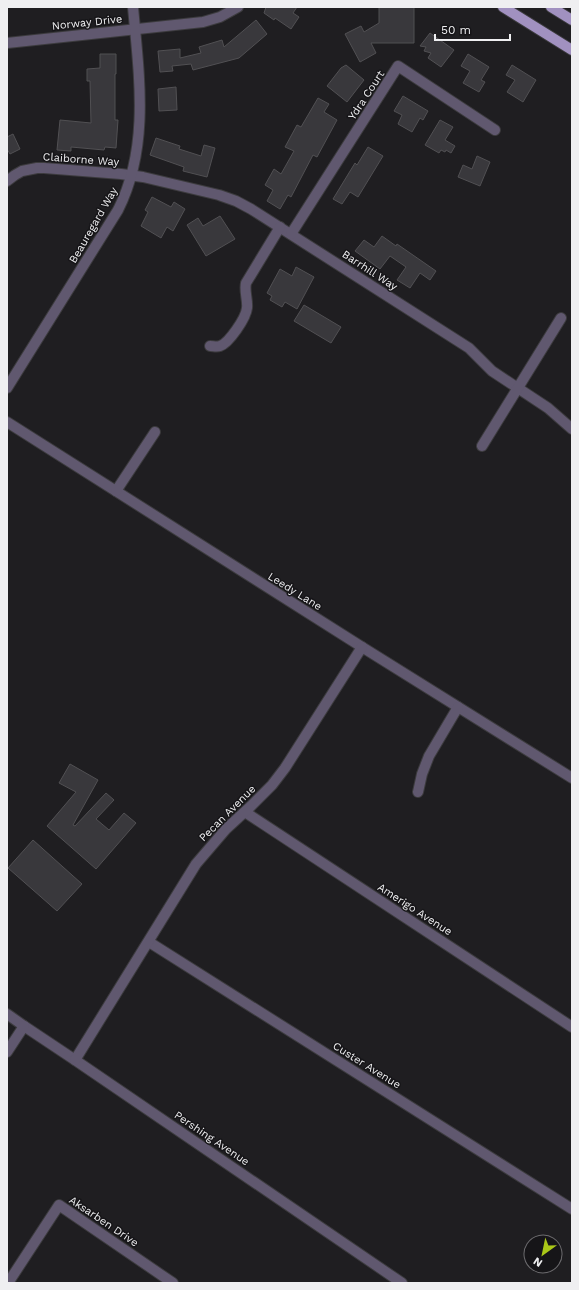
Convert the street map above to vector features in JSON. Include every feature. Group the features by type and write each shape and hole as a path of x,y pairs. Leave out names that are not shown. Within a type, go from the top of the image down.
{"main road":[{"path":"503,7 572,50"},
{"path":"551,7 572,20"}],"street":[{"name":"Beauregard Way","path":"7,388 118,210 132,175 139,131 140,102 139,70 133,7"},
{"name":"Norway Drive","path":"7,43 203,22 220,17 238,7"},
{"name":"Ydra Court","path":"291,234 398,66 495,130"},
{"name":"Claiborne Way","path":"7,181 15,175 37,168 132,175"},
{"name":"Barrhill Way","path":"132,175 219,194 251,208 469,348 492,371 548,408 572,429"},
{"path":"210,346 220,346 226,342 243,319 247,308 244,288 246,283 280,227"},
{"path":"482,446 561,318"},
{"name":"Leedy Lane","path":"7,422 572,778"},
{"path":"116,491 156,432"},
{"name":"Pecan Avenue","path":"75,1060 196,864 226,829 272,785 286,768 362,647"},
{"path":"418,792 422,774 429,756 458,707"},
{"name":"Amerigo Avenue","path":"245,812 572,1027"},
{"name":"Custer Avenue","path":"149,942 572,1209"},
{"name":"Pershing Avenue","path":"7,1014 402,1283"},
{"path":"7,1052 24,1026"},
{"name":"Aksarben Drive","path":"8,1283 59,1205 173,1283"}],"building":[{"path":"266,7 297,7 293,13 299,17 291,29 275,18 274,20 264,13"},
{"path":"379,7 414,7 414,43 371,43 376,53 360,62 345,34 361,26 364,32 379,23"},
{"path":"256,20 267,34 239,58 193,70 191,64 172,66 173,71 160,72 158,51 180,49 180,58 201,53 199,47 222,40 224,47"},
{"path":"430,33 454,50 441,67 428,58 431,53 424,51 426,47 420,46"},
{"path":"100,54 116,54 115,120 118,120 116,148 105,147 104,150 71,147 71,151 57,150 60,120 91,123 90,81 87,81 87,69 100,68"},
{"path":"468,54 489,67 481,80 485,82 479,92 463,83 470,71 461,66"},
{"path":"346,65 364,80 347,102 327,86 341,68"},
{"path":"512,65 536,80 523,102 507,92 515,80 506,75"},
{"path":"176,87 177,110 159,111 158,89"},
{"path":"403,96 428,111 423,120 420,118 412,132 398,124 402,115 394,111"},
{"path":"318,98 329,104 324,112 337,120 317,157 313,155 291,197 288,195 280,209 267,201 273,190 265,185 274,169 281,174 294,151 285,147 297,125 301,127"},
{"path":"440,120 453,127 445,140 455,146 451,153 446,150 445,152 441,150 439,153 425,145"},
{"path":"13,134 20,149 10,154 7,149 7,137"},
{"path":"156,138 180,146 179,149 201,156 204,145 215,148 207,177 183,171 184,167 150,155"},
{"path":"368,147 383,156 358,197 350,192 342,204 333,199 355,163 357,165"},
{"path":"477,156 490,162 480,186 458,177 463,165 472,169"},
{"path":"152,197 171,207 174,202 185,209 173,231 167,227 161,238 141,226 148,212 145,210"},
{"path":"220,216 235,239 206,256 187,225 198,218 203,226"},
{"path":"382,236 396,246 397,244 436,271 430,280 420,273 410,288 397,280 406,267 390,256 380,269 355,251 364,240 374,247"},
{"path":"296,267 314,277 297,309 285,302 282,307 270,300 272,296 267,293 280,269 292,276"},
{"path":"304,305 341,327 331,343 294,321"},
{"path":"70,764 98,780 73,825 75,826 106,793 114,800 96,819 109,830 124,813 136,823 96,869 47,826 76,792 59,783"},
{"path":"33,840 82,884 57,911 8,868"}]}
